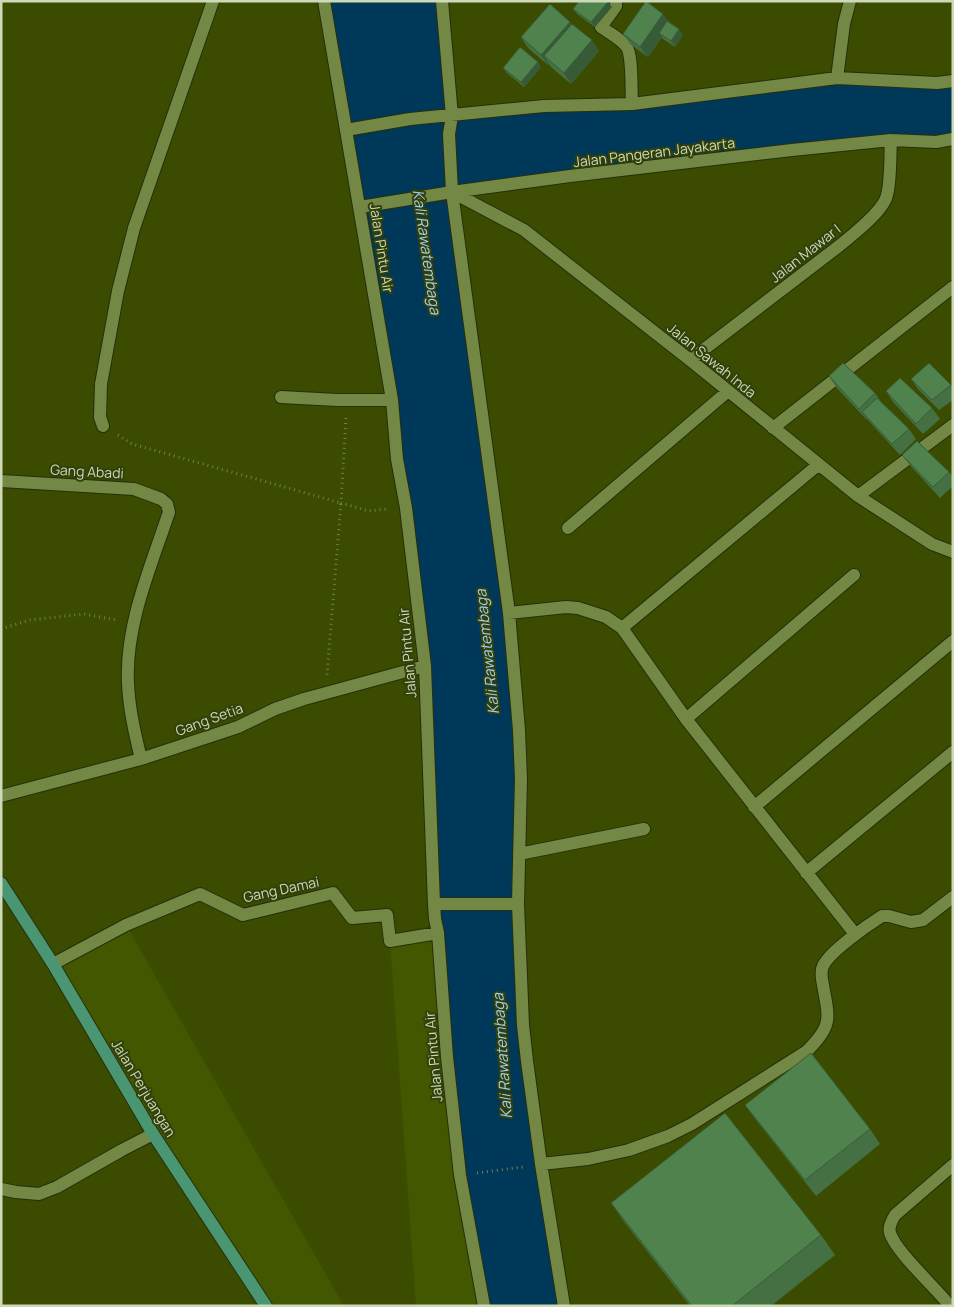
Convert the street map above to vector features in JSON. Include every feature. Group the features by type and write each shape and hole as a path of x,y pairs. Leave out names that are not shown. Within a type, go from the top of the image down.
{"main road":[{"name":"Jalan Perjuangan","path":"1,883 53,964 154,1134 266,1306"}],"street":[{"path":"104,426 100,417 101,384 118,292 134,228 213,1"},
{"name":"Jalan Pintu Air","path":"324,1 392,400 398,459 406,508 425,666 434,904 438,932 447,1057 460,1175 484,1306"},
{"path":"442,1 452,116 449,134 452,192 509,613 521,779 519,854 514,904 523,1025 541,1164 564,1306"},
{"path":"616,1 616,6 601,27 626,45 632,54 630,73 632,104"},
{"path":"837,78 844,24 850,1"},
{"path":"346,130 410,119 544,106 632,104 837,78 937,83 953,81"},
{"name":"Jalan Pangeran Jayakarta","path":"360,207 570,176 891,140 936,142 953,139"},
{"name":"Jalan Mawar I","path":"690,360 858,231 874,214 887,197 891,140"},
{"name":"Jalan Sawah Inda","path":"452,192 524,230 690,360 727,392 858,496 932,544 952,550"},
{"path":"773,428 953,287"},
{"path":"568,528 727,392"},
{"path":"280,397 392,400"},
{"path":"858,496 953,425"},
{"path":"622,628 818,464"},
{"name":"Gang Abadi","path":"1,481 134,489 161,499 167,504 169,512 134,624"},
{"path":"686,719 854,575"},
{"path":"509,613 578,608 606,617 622,628 686,719 854,934"},
{"path":"134,624 128,659 128,683 132,717 141,759"},
{"path":"754,807 953,641"},
{"name":"Gang Setia","path":"1,796 141,759 238,727 275,709 325,693 425,666"},
{"path":"806,873 953,752"},
{"path":"519,854 644,829"},
{"name":"Gang Damai","path":"53,964 126,924 200,894 243,915 333,893 352,918 387,915 390,942 438,932"},
{"path":"541,1164 588,1159 629,1150 668,1136 692,1124 807,1051 818,1040 827,1025 828,1016 821,974 822,966 827,960 854,934 882,916 910,922 923,920 953,896"},
{"path":"434,904 514,904"},
{"path":"1,1189 39,1194 57,1187 154,1134"},
{"path":"950,1306 900,1248 890,1233 890,1225 895,1215 953,1165"}],"path":[{"path":"325,693 341,503 347,400"},
{"path":"104,426 132,444 368,511 406,508"},
{"path":"1,628 30,620 84,614 134,624"},
{"path":"487,1172 524,1166"}],"shaded area":[{"path":"126,925 344,1306 266,1306 53,964"},
{"path":"438,933 484,1306 416,1306 390,941"}],"water":[{"name":"Kali Rawatembaga","path":"324,1 442,1 451,115 837,78 953,81 953,139 891,140 452,193 519,730 518,904 541,1164 565,1306 484,1306 447,1057 425,666 406,508"}],"building":[{"path":"579,1 608,2 591,22 573,9"},
{"path":"646,1 663,14 640,47 623,34"},
{"path":"550,4 570,22 541,55 521,37"},
{"path":"667,21 679,29 671,41 659,33"},
{"path":"572,24 592,40 564,73 544,56"},
{"path":"520,47 538,62 521,82 503,68"},
{"path":"843,363 875,393 859,409 829,376"},
{"path":"929,363 951,385 932,400 911,379"},
{"path":"900,378 932,408 916,424 886,391"},
{"path":"877,398 909,429 892,444 862,412"},
{"path":"917,441 949,472 933,487 902,455"},
{"path":"811,1053 870,1129 805,1180 745,1105"},
{"path":"725,1113 821,1235 732,1306 692,1306 611,1203"}]}
